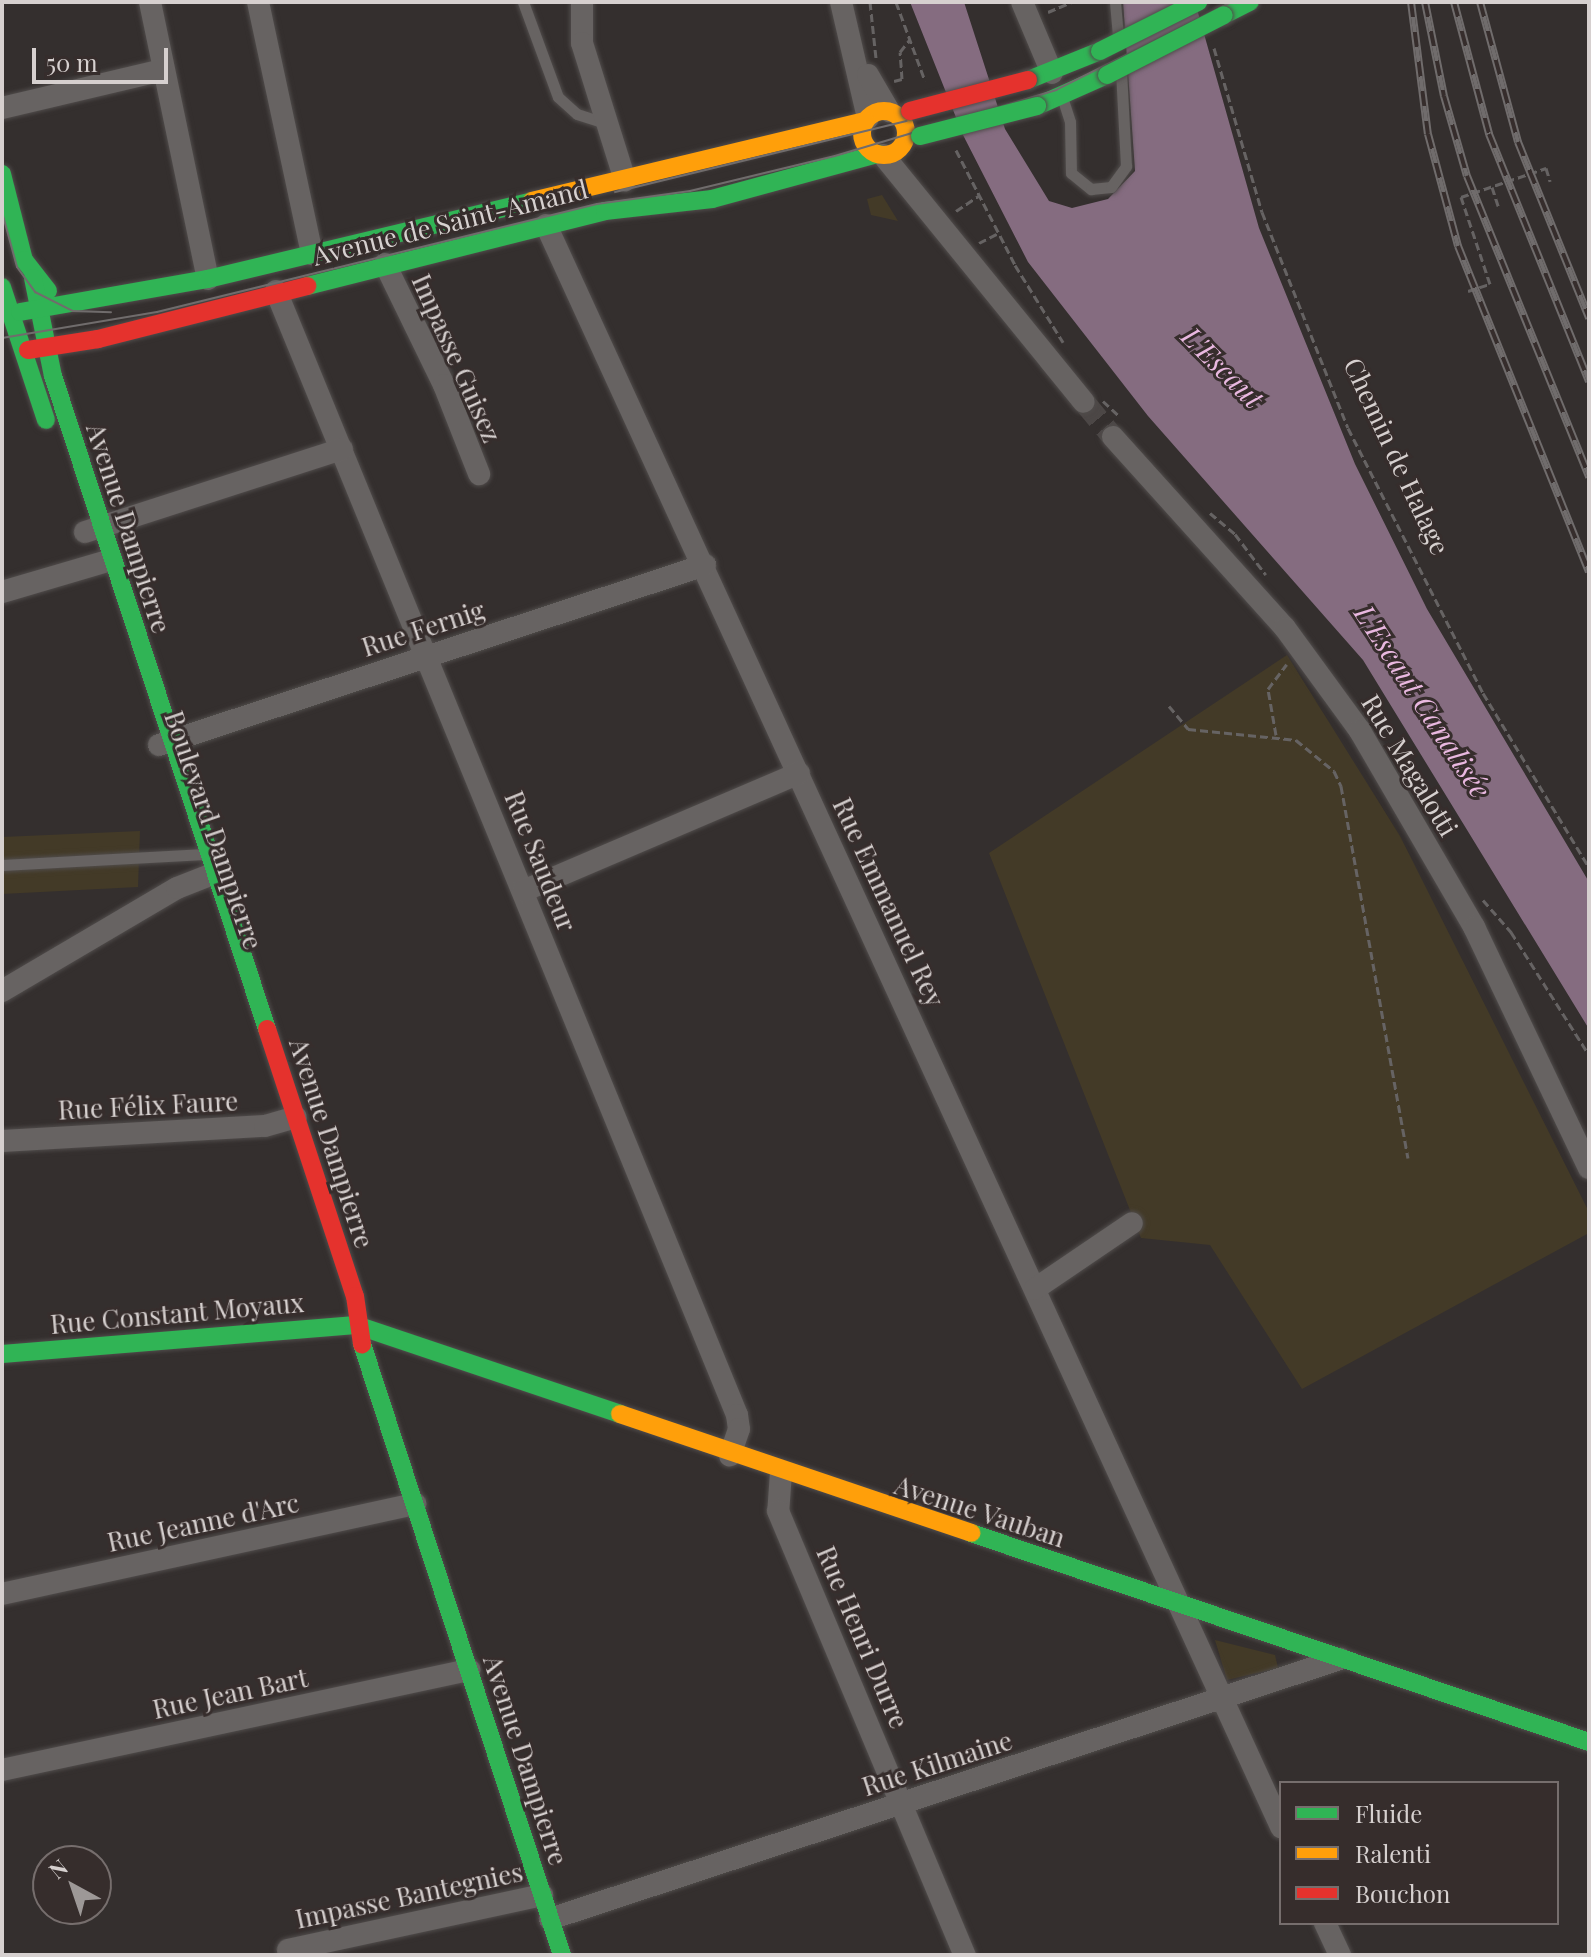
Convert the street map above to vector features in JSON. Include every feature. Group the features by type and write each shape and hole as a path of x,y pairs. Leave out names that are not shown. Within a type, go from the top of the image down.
{"main road":[{"name":"Avenue de Saint-Amand","path":"18,313 208,279 1028,80 1052,73 1100,51 1198,2"},
{"name":"Avenue de Saint-Amand","path":"2,352 98,339 276,291 615,210 712,199 1062,97 1248,3"},
{"path":"885,115 905,128 897,147 863,140 885,115"},
{"path":"2,174 33,278 54,294 84,303"},
{"path":"33,278 18,313 34,349"},
{"path":"2,287 34,349"},
{"name":"Avenue Dampierre","path":"34,349 92,529"},
{"name":"Boulevard Dampierre","path":"92,529 290,1119 342,1301 356,1325"},
{"name":"Avenue Dampierre","path":"356,1325 562,1955"},
{"name":"Avenue Vauban","path":"356,1325 730,1455 1589,1742"},
{"name":"Rue Constant Moyaux","path":"2,1354 356,1325"}],"street":[{"path":"150,2 208,279"},
{"path":"258,2 312,254"},
{"path":"582,2 582,43 625,180"},
{"path":"841,2 848,27 885,115"},
{"path":"1026,11 1052,73"},
{"path":"2,108 163,70"},
{"path":"897,147 954,243 1092,400"},
{"name":"Rue Emmanuel Rey","path":"546,225 705,565 1279,1823"},
{"name":"Impasse Guisez","path":"385,264 444,385 456,427 479,474"},
{"name":"Rue Saudeur","path":"276,291 737,1415 739,1429 730,1455"},
{"name":"Rue Magalotti","path":"1118,429 1303,651 1366,740 1474,927 1589,1168"},
{"path":"92,529 342,449"},
{"path":"2,592 104,562"},
{"name":"Rue Fernig","path":"165,743 705,565"},
{"path":"523,891 799,773"},
{"path":"2,991 206,864"},
{"name":"Rue Félix Faure","path":"2,1141 290,1119"},
{"path":"1035,1289 1132,1223"},
{"name":"Rue Henri Durre","path":"781,1472 778,1511 965,1955"},
{"name":"Rue Jeanne d'Arc","path":"2,1594 415,1504"},
{"name":"Rue Kilmaine","path":"550,1919 1340,1659"},
{"name":"Rue Jean Bart","path":"2,1770 469,1670"},
{"name":"Impasse Bantegnies","path":"288,1950 542,1895"},
{"path":"1326,1925 1340,1955"}],"lane":[{"path":"523,2 558,97 577,114 607,124"},
{"path":"1062,97 1070,122 1071,173 1091,189 1111,187 1123,176 1126,161 1115,2"},
{"path":"2,865 206,864"}],"path":[{"path":"870,2 877,67"},
{"path":"896,2 927,86"},
{"path":"1026,11 1072,2"},
{"path":"902,79 900,52 910,39"},
{"name":"Chemin de Halage","path":"1212,42 1262,212 1348,428 1483,693 1589,867"},
{"path":"953,142 978,196 1066,347"},
{"path":"1468,291 1490,284 1461,197 1546,168 1550,181"},
{"path":"1492,187 1498,206"},
{"path":"951,214 978,196"},
{"path":"1092,400 1118,429"},
{"path":"1276,735 1268,689 1277,672 1303,651"},
{"path":"1169,706 1188,729 1276,735 1310,749 1341,786 1408,1158"},
{"path":"1472,890 1511,932 1589,1055"}],"shaded area":[{"path":"882,195 898,221 871,215 867,199"},
{"path":"1287,655 1400,836 1589,1212 1589,1233 1302,1389 1210,1245 1141,1238 989,853"},
{"path":"140,831 138,887 2,894 2,837"},
{"path":"1215,1640 1275,1655 1278,1668 1227,1680"}],"water":[{"path":"910,2 964,2 1005,129 1049,201 1072,208 1108,199 1135,171 1123,2 1195,2 1259,228 1355,464 1427,609 1589,882 1589,1029 1363,660 1148,416 1028,262 963,135"}],"tunnel":[{"path":"1084,402 1113,437"}],"tram line":[{"path":"2,338 157,312 597,204 690,191 835,156 1056,90 1232,2"},
{"path":"615,192 906,121"},
{"path":"2,212 17,267 35,292 73,311 111,312"}],"railway":[{"path":"1411,2 1428,134 1458,246 1589,572"},
{"path":"1425,2 1444,96 1467,176 1589,477"},
{"path":"1454,2 1489,134 1589,382"},
{"path":"1480,2 1518,142 1589,318"}],"traffic: fast":[{"path":"1100,51 1198,2"},
{"path":"1224,15 1250,2"},
{"path":"1107,75 1224,15"},
{"path":"1028,80 1100,51"},
{"path":"1037,106 1107,75"},
{"path":"920,136 1037,106"},
{"path":"307,286 605,211 712,199 878,154"},
{"path":"2,174 24,260 48,291"},
{"path":"20,312 208,279 532,201"},
{"path":"33,278 53,376 267,1029"},
{"path":"2,287 46,420"},
{"path":"2,1354 356,1325 620,1414"},
{"path":"362,1344 562,1955"},
{"path":"971,1533 1589,1742"}],"traffic: slow":[{"path":"884,111 900,117 906,133 900,149 884,155 868,149 862,133 868,117 884,111"},
{"path":"532,201 866,121"},
{"path":"620,1414 971,1533"}],"traffic: jam":[{"path":"910,111 1028,80"},
{"path":"28,350 98,339 307,286"},
{"path":"267,1029 355,1296 362,1344"}],"water label":[{"name":"L'Escaut","path":"1223,367"},
{"name":"L'Escaut Canalisée","path":"1423,701"}]}
